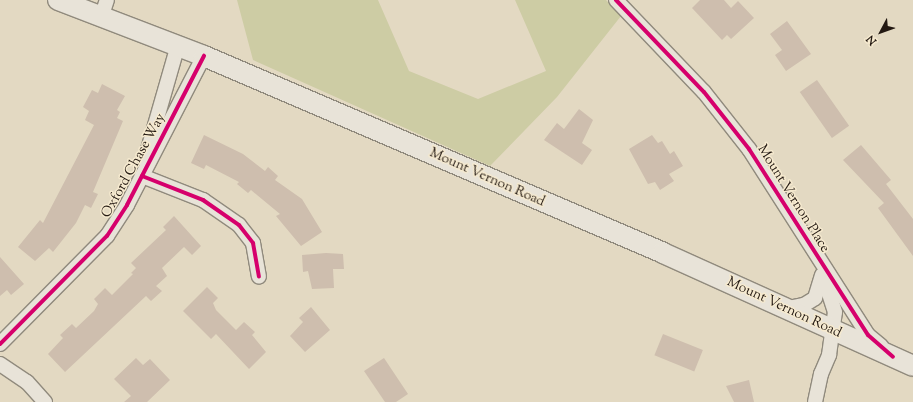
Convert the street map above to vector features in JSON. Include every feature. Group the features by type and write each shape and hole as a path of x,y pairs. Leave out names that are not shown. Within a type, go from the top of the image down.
{"main road":[{"name":"Mount Vernon Road","path":"58,0 105,7 178,45 788,308 833,332 913,366"}],"street":[{"name":"Mount Vernon Place","path":"616,0 704,92 749,149 823,271 831,293 835,312 833,332 815,402"},
{"name":"Oxford Chase Way","path":"142,176 178,45"},
{"name":"Oxford Chase Way","path":"0,344 107,236 142,176 204,56"},
{"path":"142,176 203,200 239,225 252,243 259,276"},
{"path":"788,308 804,305 815,298 823,271"},
{"path":"823,271 868,335 893,357"},
{"path":"0,364 27,382 45,402"}],"green space":[{"path":"237,0 378,0 409,71 478,99 546,71 515,0 606,0 621,16 557,97 490,166 253,60"}],"building":[{"path":"700,0 724,0 731,8 738,1 754,18 731,39 727,35 722,40 692,8"},
{"path":"787,21 811,54 786,71 775,55 782,50 770,34"},
{"path":"817,80 849,126 832,138 800,92"},
{"path":"102,84 125,96 117,110 120,112 117,118 123,121 93,192 98,194 91,208 85,205 76,223 53,252 49,248 35,261 18,247 40,220 43,223 94,125 85,120 89,111 83,107 92,90 98,93"},
{"path":"579,109 593,120 582,143 592,150 582,165 544,140 557,123 564,129"},
{"path":"204,135 243,154 265,171 268,167 278,176 275,180 302,199 322,232 301,246 276,216 280,214 251,190 248,193 237,184 239,182 206,165 204,169 191,163"},
{"path":"652,135 658,143 662,141 670,154 674,151 683,166 669,174 674,181 660,190 655,182 648,184 629,149"},
{"path":"861,145 891,180 886,184 913,219 913,256 878,208 884,203 843,160"},
{"path":"174,216 201,246 192,255 184,247 162,268 167,276 156,286 162,291 151,301 146,296 65,372 48,354 63,338 60,335 72,324 76,328 94,311 98,304 94,299 105,288 112,295 133,274 131,273 136,268 131,263 166,230 163,227"},
{"path":"326,253 343,254 344,269 333,269 334,288 312,289 308,271 303,272 302,255"},
{"path":"0,257 24,284 11,295 7,290 0,296"},
{"path":"207,287 218,298 213,303 216,310 236,330 244,322 255,332 252,335 266,352 249,369 216,334 211,339 183,311"},
{"path":"311,307 330,330 305,352 290,336 303,322 299,318"},
{"path":"663,334 703,350 694,371 654,355"},
{"path":"136,358 143,365 150,359 170,380 147,402 124,402 131,396 114,379"},
{"path":"384,358 408,394 396,402 385,402 364,371"},
{"path":"749,380 754,402 734,402 726,386"}],"cycle path":[{"path":"616,0 704,92 749,149 868,335 893,357"},
{"path":"0,344 107,236 127,205 204,56"},
{"path":"142,176 203,200 239,225 253,243 259,276"}]}
